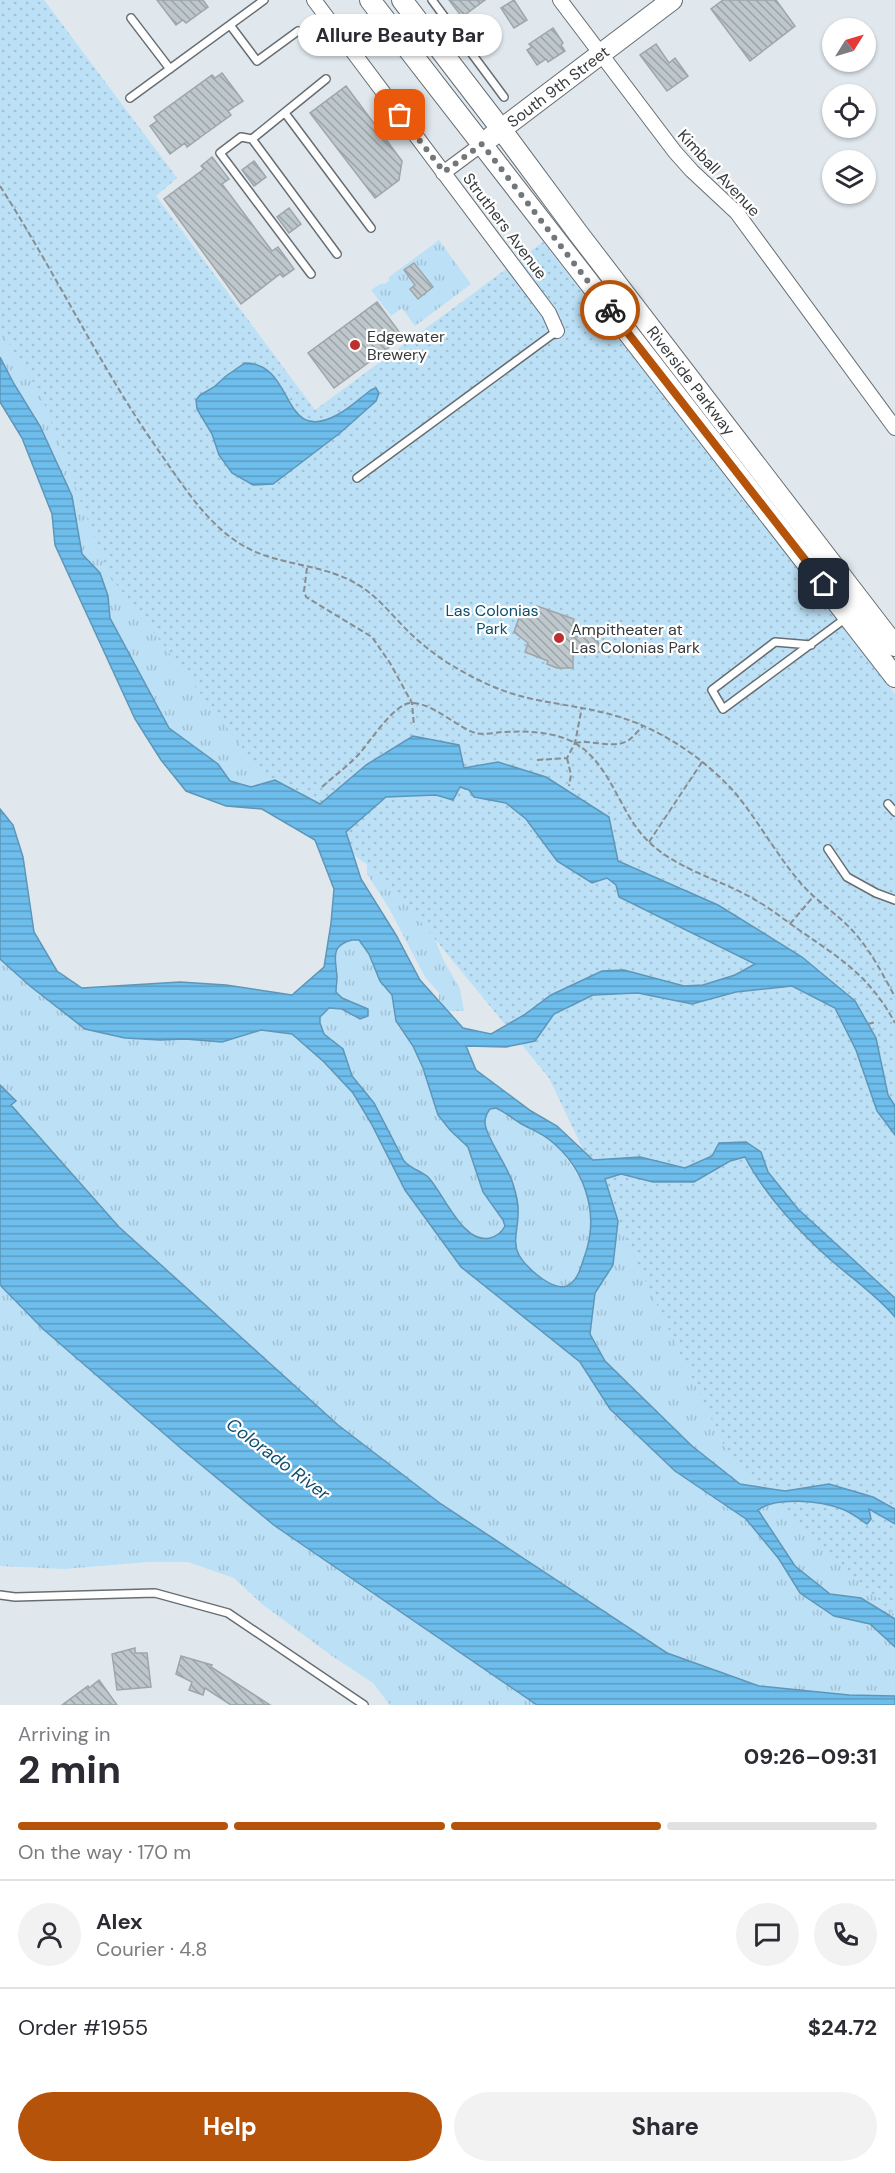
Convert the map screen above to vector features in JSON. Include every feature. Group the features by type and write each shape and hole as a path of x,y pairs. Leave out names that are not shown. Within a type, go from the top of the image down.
{"main road":[{"name":"Riverside Parkway","path":"370,0 895,677"},
{"name":"Riverside Parkway","path":"402,0 592,252 895,646"},
{"name":"South 9th Street","path":"482,144 672,0"}],"street":[{"name":"Struthers Avenue","path":"314,0 549,313 557,330"},
{"name":"Kimball Avenue","path":"560,0 675,152 737,213 895,428"},
{"name":"South 9th Street","path":"444,172 482,144"}],"lane":[{"path":"130,98 264,0"},
{"path":"432,0 504,97"},
{"path":"131,18 170,69"},
{"path":"230,25 257,61 298,30"},
{"path":"311,274 220,153 241,137 252,138 326,79"},
{"path":"285,112 371,228"},
{"path":"252,138 338,254"},
{"path":"357,478 557,330"},
{"path":"811,645 775,642 712,690 723,709 811,645 848,616"},
{"path":"888,804 895,812"},
{"path":"828,849 847,877 876,893 895,900"},
{"path":"0,1595 15,1597 155,1593 228,1613 364,1705"}],"path":[{"path":"0,186 31,235 132,414 216,525 249,550 271,559 324,571 356,583 380,600 413,636 444,660 492,686 528,698 615,715 672,741 702,762 735,792 783,862 813,897 846,924 871,952 895,997"},
{"path":"307,568 304,591 306,597 372,637 390,663 412,703 414,726"},
{"path":"322,787 359,754 384,721 405,704 412,703 435,710 478,734 529,731 557,736 575,743 600,766 632,821 649,842 674,861 758,901 854,969 876,992 895,1023"},
{"path":"569,786 571,775 567,758 575,743 582,707"},
{"path":"575,743 621,743 630,739 643,726"},
{"path":"537,760 567,758"},
{"path":"649,842 702,762"},
{"path":"790,924 813,897"},
{"path":"868,1024 876,1022"}],"green space":[{"name":"Las Colonias Park","path":"0,0 44,0 177,178 156,196 315,410 543,242 895,694 895,1615 731,1460 549,1078 384,877 288,807 107,572 41,395 0,329"},
{"path":"439,240 471,284 415,326 402,308 391,316 371,290 389,281 389,277"},
{"path":"0,318 276,780 251,787 230,781 218,764 169,728 110,618 108,596 100,573 82,554 72,496 40,426 0,357"},
{"path":"367,853 424,913 444,961 460,989 464,1011 448,1011 439,1001 439,993 425,977 390,910 367,874"},
{"path":"352,940 359,940 369,954 380,981 392,995 398,1027 413,1046 423,1068 438,1115 468,1147 483,1192 505,1226 495,1236 484,1238 464,1226 427,1179 404,1161 374,1103 352,1076 346,1057 339,1045 324,1034 320,1017 329,1008 342,1009 360,1019 362,1006 342,998 336,992 337,950"},
{"path":"0,959 85,1029 125,1038 222,1042 261,1030 292,1034 324,1062 353,1093 405,1190 500,1296 538,1330 580,1362 610,1409 675,1471 746,1519 779,1559 801,1593 834,1616 869,1624 895,1647 895,1696 849,1695 759,1686 666,1653 441,1504 338,1425 119,1227 11,1105 16,1101 0,1085"},
{"path":"496,1108 554,1143 582,1182 591,1213 590,1235 581,1268 570,1284 557,1286 549,1283 527,1267 517,1251 516,1193 485,1121 490,1109"},
{"path":"605,1179 785,1491 740,1484 692,1446 605,1361 590,1334 595,1293 613,1265"},
{"path":"0,1285 43,1329 275,1526 537,1705 390,1705 373,1683 262,1604 234,1578 188,1562 147,1562 64,1569 0,1566"},
{"path":"767,1503 791,1503 895,1524 895,1619 861,1598 830,1594 795,1566 758,1510"}],"water":[{"path":"0,357 40,426 72,496 82,554 100,573 108,596 110,618 169,728 218,764 230,781 251,787 275,780 320,804 366,765 413,736 459,745 464,768 498,762 546,777 609,817 618,861 718,905 802,957 855,1001 876,1038 888,1095 895,1106 895,1135 877,1111 856,1050 835,1008 792,986 736,992 692,1004 638,993 593,995 554,1014 535,1041 506,1047 466,1046 476,1070 531,1111 557,1126 593,1160 640,1157 685,1168 712,1156 719,1143 746,1142 761,1152 768,1172 798,1209 895,1298 895,1317 796,1226 773,1199 745,1157 730,1161 694,1182 653,1182 621,1174 605,1179 618,1221 613,1265 595,1293 590,1334 605,1361 692,1446 740,1484 785,1491 829,1484 873,1497 895,1509 895,1524 869,1509 871,1519 867,1524 842,1509 811,1502 787,1501 758,1510 795,1566 830,1594 861,1598 895,1619 895,1647 870,1624 834,1616 800,1593 779,1559 746,1519 675,1471 610,1409 580,1362 461,1267 405,1190 353,1093 324,1062 292,1034 261,1030 222,1042 125,1038 85,1029 0,959 0,809 13,825 23,857 34,932 57,971 82,988 180,982 226,985 292,995 324,967 334,889 315,840 262,809 226,806 186,791 161,760 135,719 55,545 52,514 22,438 0,402","holes":["460,787 469,790 474,797 506,803 526,819 557,861 592,883 607,878 616,885 619,897 755,964 735,975 703,985 684,986 624,970 602,971 551,995 524,1015 491,1034 463,1028 420,980 396,935 361,879 346,832 386,797 436,795 453,800","359,940 369,954 380,981 392,995 396,1021 413,1046 423,1068 438,1115 468,1147 483,1192 503,1220 505,1226 495,1236 480,1238 471,1234 462,1226 428,1177 404,1161 374,1103 352,1076 343,1049 324,1034 320,1017 329,1008 342,1009 360,1019 368,1016 368,1009 342,998 336,992 335,959 337,950 345,943","496,1108 547,1138 563,1152 580,1177 589,1206 590,1237 580,1269 570,1284 557,1286 550,1283 528,1267 519,1255 516,1240 517,1199 510,1177 486,1128 485,1118 490,1109"]},
{"path":"245,363 261,367 273,375 296,412 306,420 319,422 350,407 371,390 376,388 379,393 376,401 340,433 273,484 253,485 232,473 219,455 212,434 197,409 196,400"},
{"name":"Colorado River","path":"0,1085 16,1101 11,1105 119,1227 338,1425 441,1504 667,1653 759,1686 849,1695 895,1696 895,1705 537,1705 275,1526 43,1329 0,1285"}],"building":[{"path":"157,0 203,0 208,7 186,23 183,20 176,25"},
{"path":"449,0 485,0 462,17"},
{"path":"514,0 527,20 514,28 501,8"},
{"path":"723,0 776,0 795,26 750,61 711,9"},
{"path":"553,28 563,43 561,45 565,51 548,62 546,59 537,65 527,50 532,47 529,44"},
{"path":"656,44 669,63 675,58 688,76 667,91 640,55"},
{"path":"222,73 243,101 228,111 231,115 187,147 185,143 170,154 150,126 157,121 154,117 212,75 215,78"},
{"path":"346,86 402,161 399,180 375,198 310,113"},
{"path":"212,157 229,179 222,184 272,251 278,247 294,269 283,277 280,274 241,304 164,199 204,169 201,166"},
{"path":"254,161 266,177 254,186 242,170"},
{"path":"289,208 301,224 289,233 277,217"},
{"path":"414,263 433,287 418,299 410,289 415,285 404,270"},
{"name":"Edgewater Brewery","path":"377,302 403,337 334,388 308,353"},
{"name":"Ampitheater at Las Colonias Park","path":"537,606 574,619 573,623 577,624 572,638 595,632 601,652 573,653 573,668 557,668 547,664 548,661 525,652 528,643 514,632 520,615 528,618 532,609 535,610"},
{"path":"135,1648 135,1653 147,1653 151,1687 117,1690 112,1654"},
{"path":"181,1656 212,1665 211,1667 270,1705 231,1705 205,1688 203,1695 189,1690 192,1682 176,1674"},
{"path":"99,1680 117,1705 62,1705 88,1686 89,1688"}],"way so far":[{"path":"400,115 444,172 482,144 610,310"}],"place":[{"name":"Allure Beauty Bar","path":"400,115"},
{"name":"Edgewater Brewery","path":"355,345"},
{"name":"Ampitheater at Las Colonias Park","path":"559,638"}],"route":[{"path":"610,310 824,584"}]}
